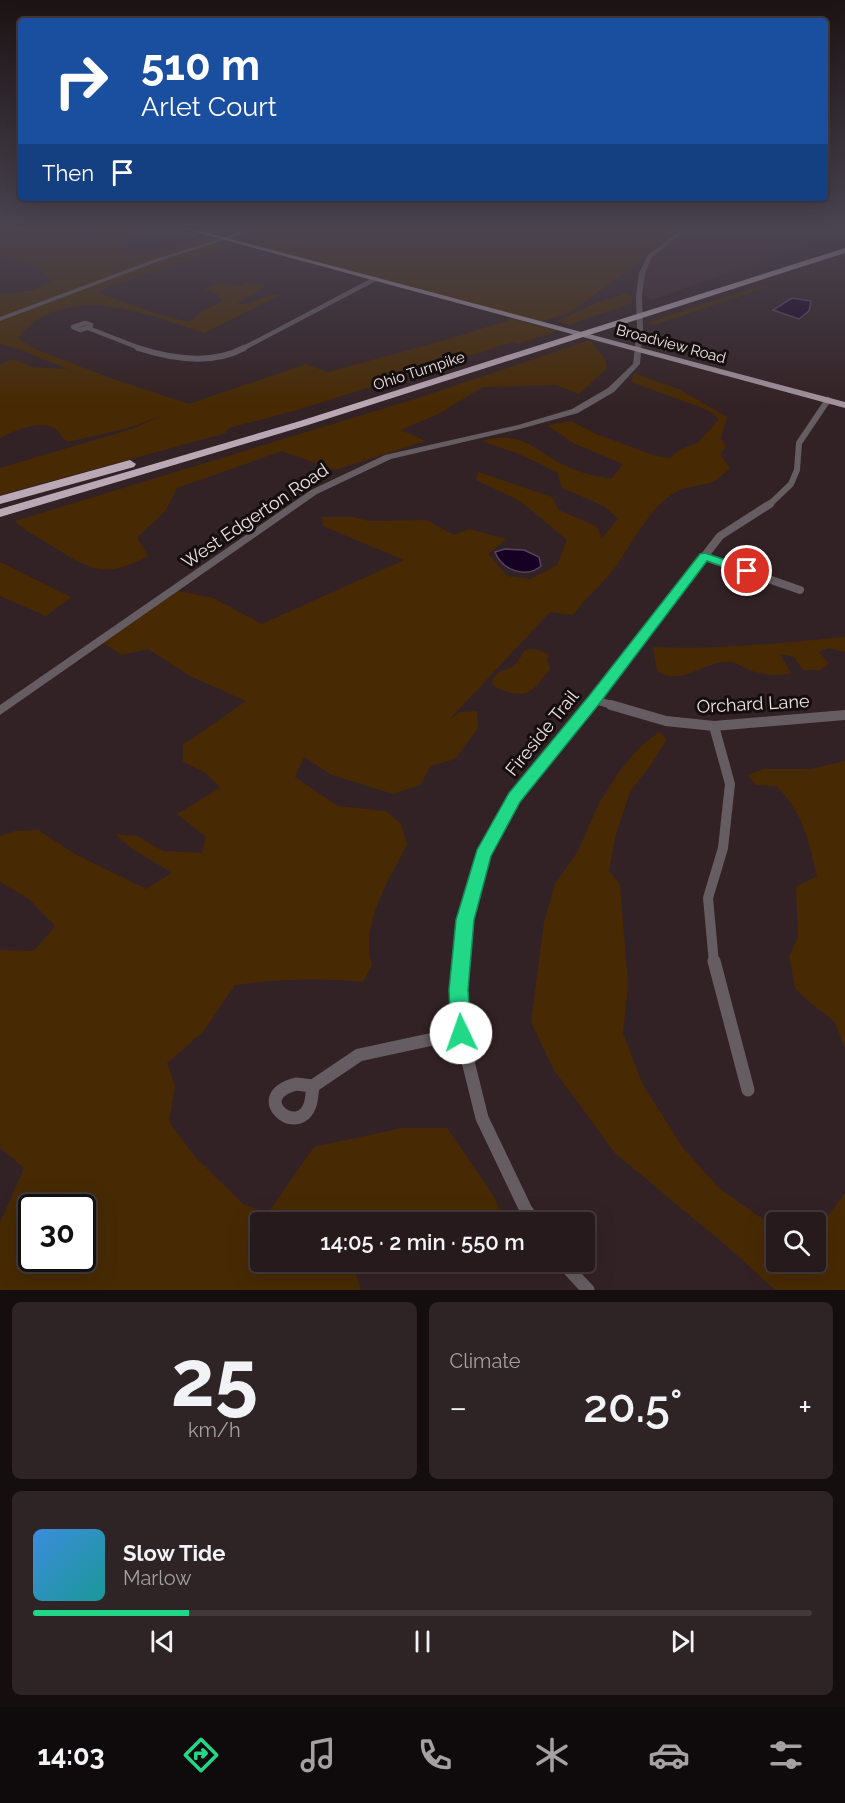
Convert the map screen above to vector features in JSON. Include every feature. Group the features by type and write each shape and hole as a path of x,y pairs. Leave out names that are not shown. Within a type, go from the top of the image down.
{"highway":[{"name":"Ohio Turnpike","path":"0,500 299,417 705,286"},
{"name":"Ohio Turnpike","path":"0,513 304,423 732,286"}],"main road":[{"name":"Broadview Road","path":"402,286 845,405"}],"street":[{"path":"0,319 87,286"},
{"path":"88,328 175,358 197,359 222,356 238,351 361,286"},
{"path":"639,350 640,286"},
{"name":"West Edgerton Road","path":"0,711 314,492 388,457 520,427 575,411 611,390 628,374 636,364 639,350"},
{"name":"Fireside Trail","path":"528,1212 482,1118 461,1033 459,990 465,920 483,855 514,797 594,700 720,536 769,505 791,484 797,470 799,443 828,400"},
{"path":"705,556 800,590"},
{"name":"Orchard Lane","path":"594,700 666,721 714,726 845,715"},
{"path":"714,726 730,784 723,848 708,898 715,969 748,1090"},
{"path":"313,1086 359,1055 461,1033"},
{"path":"571,1272 588,1290"}],"shaded area":[{"path":"42,286 110,286 97,292 157,314 189,322 204,310 222,302 218,295 204,289 212,286 266,286 236,304 248,303 275,294 281,295 204,333 132,311 107,306 82,305 59,310 37,320 18,338 35,349 108,377 189,404 306,364 328,372 512,319 557,331 518,344 513,342 297,410 229,428 226,433 0,495 0,468 132,429 162,416 128,428 68,442 54,428 41,425 19,430 0,438 0,364 13,359 32,367 67,369 24,351 0,344 0,294 34,290"},
{"path":"404,286 606,286 569,313 539,322"},
{"path":"643,286 690,286 651,300 642,294"},
{"path":"759,286 770,286 654,325 645,323"},
{"path":"627,293 632,297 632,303 568,325 557,321 596,303"},
{"path":"792,298 811,301 809,311 799,319 773,310"},
{"path":"590,340 605,359 607,368 579,394 556,385 483,387 438,414 401,430 426,441 335,470 282,451 177,488 166,510 137,538 148,556 132,564 106,569 84,564 30,533 15,521 418,398"},
{"path":"634,373 681,390 727,417 721,438 726,447 720,454 730,468 714,481 673,493 660,504 611,573 573,615 550,612 449,720 461,712 477,711 478,728 455,759 431,766 420,785 393,794 332,775 304,757 295,777 338,806 386,811 401,824 407,844 378,902 370,933 369,949 372,965 363,982 299,980 235,985 203,1032 167,1063 175,1086 169,1122 196,1158 243,1204 265,1212 250,1212 250,1272 355,1272 361,1290 0,1290 0,1223 24,1168 0,1148 0,950 34,951 55,926 29,899 0,882 0,836 15,831 38,830 75,854 146,889 172,873 131,848 115,834 137,836 163,851 202,853 206,837 177,814 220,788 206,773 183,762 183,745 246,701 190,676 148,649 122,655 103,643 178,591 213,598 262,624 404,560 323,526 322,517 353,517 369,521 426,520 454,535 469,529 506,539 488,554 507,576 530,579 557,565 567,540 520,501 476,480 478,472 552,497 559,510 596,526 602,538 618,519 604,506 562,488 557,472 517,453 481,441 496,438 518,440 571,468 611,479 623,464 575,444 547,425 571,421 596,434 656,456 670,458 681,449 698,443 719,419 710,411 631,382"},
{"path":"505,549 524,550 539,557 541,566 528,572 515,571 503,564 495,552"},
{"path":"0,562 71,597 46,616 0,596"},
{"path":"845,637 845,652 829,648 819,652 829,664 821,670 803,670 794,657 780,654 791,673 779,675 756,672 730,662 718,663 683,675 666,675 657,671 653,647 725,647"},
{"path":"534,649 549,654 547,659 550,669 533,689 516,694 499,689 492,683 498,673 515,665 525,650"},
{"path":"659,732 667,739 630,792 615,838 609,871 620,885 628,984 623,1033 643,1085 683,1148 720,1189 766,1221 766,1272 826,1272 826,1219 845,1193 845,1290 775,1290 728,1247 615,1153 554,1070 531,1022 544,922 555,884 578,851 599,803 621,769 641,746"},
{"path":"845,761 845,1049 835,1022 795,988 789,956 798,937 796,887 817,876 804,828 793,806 776,786 756,785 748,775 764,769 811,769"},
{"path":"402,1128 447,1128 491,1192 501,1212 269,1212 314,1147"}],"route":[{"path":"461,1033 459,990 465,920 483,855 514,797 594,700 705,556 747,571"}]}
